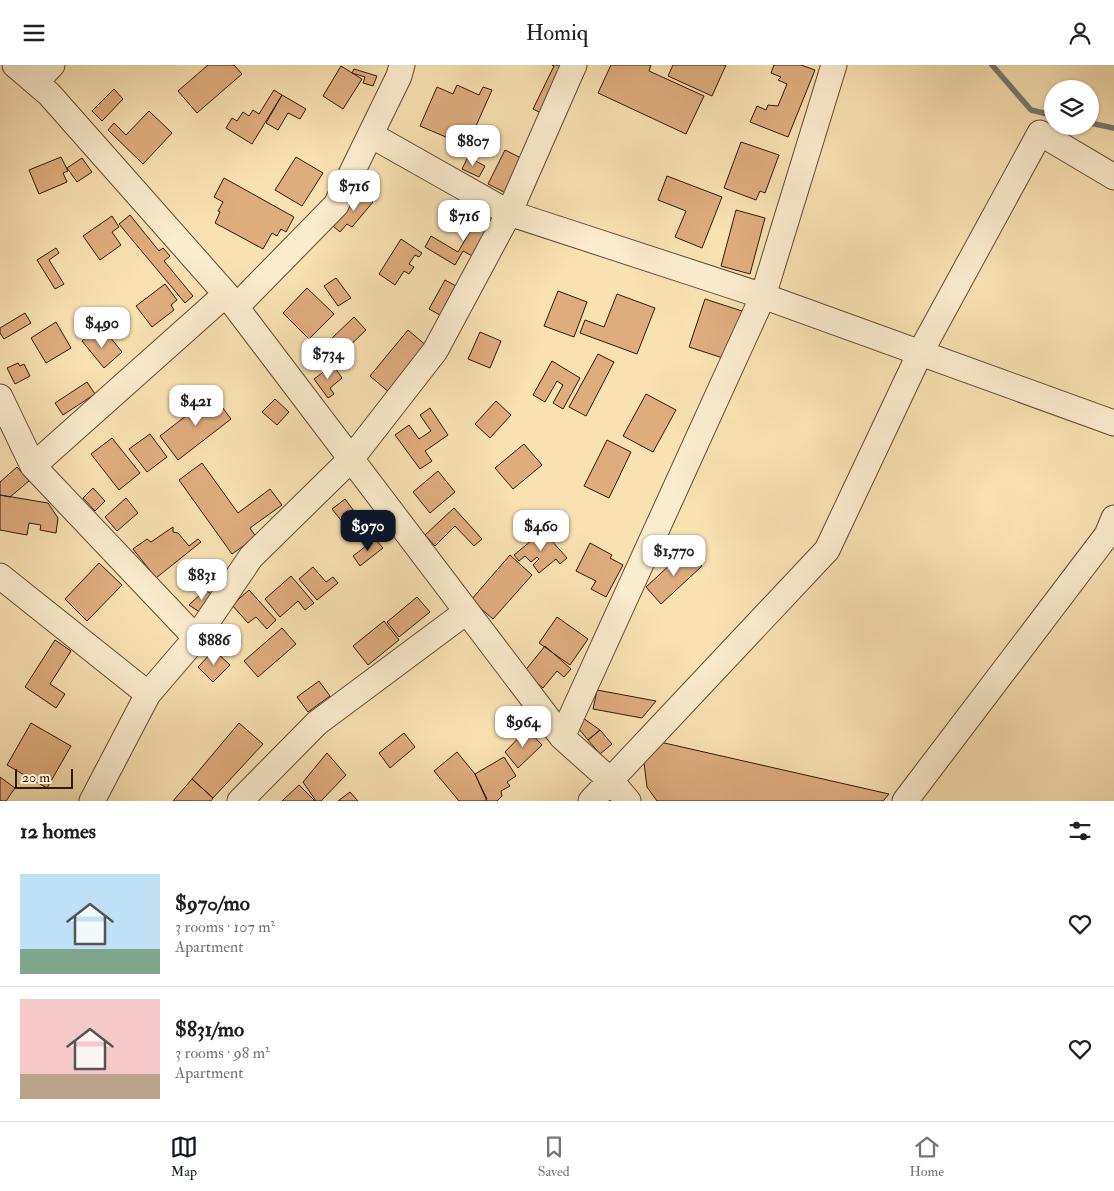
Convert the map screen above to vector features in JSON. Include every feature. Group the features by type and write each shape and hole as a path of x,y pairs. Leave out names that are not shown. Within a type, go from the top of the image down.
{"street":[{"path":"15,65 44,74 49,94 231,301 562,737 610,780 628,801"},
{"path":"33,466 231,301 336,205 399,76 402,65"},
{"path":"92,801 148,694 196,638 251,557 351,459 435,351 509,213 574,65"},
{"path":"562,737 763,296 834,65"},
{"path":"591,801 827,549 920,353 1040,133 1114,177"},
{"path":"371,135 509,213 763,296 1114,423"},
{"path":"0,397 33,466 196,638"},
{"path":"905,801 1107,535 1114,518"},
{"path":"0,576 148,694"},
{"path":"240,801 317,723 466,611"}],"building":[{"path":"208,65 234,65 242,74 197,113 178,91"},
{"path":"552,65 570,65 547,116 533,109 554,66"},
{"path":"611,65 651,65 649,71 704,96 686,134 598,93"},
{"path":"673,65 726,65 712,96 668,76"},
{"path":"774,65 801,65 815,70 788,137 750,122 757,106 766,110 768,105 778,106 787,84 778,80 781,77 771,73"},
{"path":"341,66 362,79 343,109 323,96"},
{"path":"354,69 377,76 373,86 363,83 365,77 352,73"},
{"path":"457,85 479,95 483,87 492,90 467,146 420,126 437,87 453,94"},
{"path":"114,89 123,99 102,121 92,111"},
{"path":"274,90 282,95 252,144 226,128 232,118 237,121 243,112 249,116 253,110 259,114"},
{"path":"282,95 306,109 300,119 288,113 278,130 266,123"},
{"path":"149,111 172,133 143,164 108,130 114,123 126,135"},
{"path":"741,142 779,155 765,193 760,191 756,200 724,188"},
{"path":"505,150 529,162 512,196 488,184"},
{"path":"61,157 68,171 63,173 67,182 39,194 29,170"},
{"path":"296,157 323,173 302,206 275,190"},
{"path":"468,157 485,166 479,177 462,169"},
{"path":"82,158 92,172 77,182 67,168"},
{"path":"667,176 722,197 702,248 675,237 686,211 658,200"},
{"path":"224,178 294,217 286,232 281,229 277,236 272,233 263,249 215,223 223,202 214,197"},
{"path":"361,192 373,202 352,227 347,224 340,232 333,226"},
{"path":"736,210 765,218 750,274 721,266"},
{"path":"130,215 159,251 163,248 170,256 164,261 193,296 185,303 119,224"},
{"path":"112,216 119,227 112,232 121,245 100,260 83,236"},
{"path":"479,216 495,225 476,258 463,251 455,265 425,247 431,236 458,252"},
{"path":"401,239 422,253 419,257 415,255 409,264 414,267 409,274 404,271 395,285 379,274"},
{"path":"56,248 59,253 49,260 64,284 55,289 37,260"},
{"path":"336,278 351,298 338,306 324,286"},
{"path":"445,280 456,286 449,320 429,309"},
{"path":"165,284 177,300 171,305 174,310 152,327 136,306"},
{"path":"307,288 334,314 309,339 283,313"},
{"path":"558,291 587,302 574,337 544,326"},
{"path":"617,294 655,308 637,354 580,333 585,320 604,327"},
{"path":"705,299 742,311 726,359 689,347"},
{"path":"25,313 31,323 4,339 0,333 0,328"},
{"path":"354,317 366,330 342,353 330,340"},
{"path":"56,322 71,348 46,363 31,338"},
{"path":"408,330 428,347 390,393 370,376"},
{"path":"93,332 103,343 110,337 122,352 104,368 82,341"},
{"path":"480,332 501,341 490,368 468,359"},
{"path":"598,354 614,362 586,416 569,407"},
{"path":"552,361 580,378 563,409 553,403 563,385 557,381 545,402 533,395"},
{"path":"18,363 20,366 24,364 30,376 15,384 7,368"},
{"path":"333,365 342,378 330,388 334,394 328,398 314,379"},
{"path":"87,382 95,394 63,415 55,403"},
{"path":"646,394 676,410 653,452 623,436"},
{"path":"213,395 231,419 178,460 160,436"},
{"path":"275,399 289,412 277,425 262,412"},
{"path":"496,401 511,415 490,438 475,424"},
{"path":"430,408 448,435 425,451 432,461 420,469 395,435 409,425 419,439 431,431 420,415"},
{"path":"150,434 167,457 147,472 129,449"},
{"path":"112,438 140,473 119,490 91,454"},
{"path":"607,440 631,452 609,498 584,486"},
{"path":"524,444 542,465 513,489 495,468"},
{"path":"202,463 238,513 270,489 282,505 250,528 256,537 232,554 179,480"},
{"path":"17,467 29,481 10,497 0,495 0,482"},
{"path":"438,471 455,492 430,513 413,492"},
{"path":"93,488 105,501 95,511 83,498"},
{"path":"0,495 48,503 58,518 56,533 40,530 41,525 29,523 27,535 0,530"},
{"path":"126,498 138,513 117,531 105,517"},
{"path":"345,499 360,519 348,529 332,509"},
{"path":"454,508 482,539 474,546 455,526 435,546 425,535"},
{"path":"173,527 173,532 178,533 189,546 198,539 201,542 156,578 133,549 147,539 151,542"},
{"path":"543,531 567,558 560,564 556,559 539,573 533,565 539,559 537,557 531,562 525,556 519,561 514,555"},
{"path":"375,539 383,548 360,566 353,556"},
{"path":"590,543 612,555 610,558 623,565 606,597 591,589 596,581 576,571"},
{"path":"687,549 702,566 661,604 646,587"},
{"path":"510,555 532,575 493,619 471,600"},
{"path":"99,563 122,585 87,621 65,599"},
{"path":"313,567 326,582 333,577 338,583 317,600 299,579"},
{"path":"291,576 314,603 305,610 298,601 280,617 265,599"},
{"path":"205,590 213,595 201,613 189,605"},
{"path":"249,590 276,620 267,629 256,617 248,623 232,605"},
{"path":"417,597 430,612 399,637 387,622"},
{"path":"557,617 588,639 570,665 539,643"},
{"path":"384,621 399,640 368,665 353,646"},
{"path":"282,628 296,644 258,677 244,661"},
{"path":"55,640 71,651 50,684 65,694 56,708 25,687"},
{"path":"545,646 571,669 564,677 557,671 543,688 524,672"},
{"path":"214,650 230,665 213,682 198,667"},
{"path":"319,681 330,696 308,712 297,697"},
{"path":"597,690 656,701 642,718 593,709"},
{"path":"583,718 600,730 588,740 573,722"},
{"path":"31,723 71,746 47,788 7,765"},
{"path":"239,723 263,744 213,798 192,779"},
{"path":"527,729 542,745 518,768 505,752"},
{"path":"600,730 612,744 600,754 588,740"},
{"path":"404,733 415,747 390,768 379,753"},
{"path":"660,742 889,794 883,801 657,801 647,787 644,763"},
{"path":"457,752 475,774 487,799 484,801 459,801 434,771"},
{"path":"327,753 346,775 321,801 316,801 303,782"},
{"path":"504,757 516,776 507,782 510,786 501,791 502,796 497,801 487,801 475,774"},
{"path":"0,777 15,788 6,801 0,801"},
{"path":"192,779 213,798 211,801 173,801"},
{"path":"299,785 315,801 282,801"},
{"path":"350,792 358,801 338,801"}],"waterway":[{"path":"992,65 1031,110 1044,113"},
{"path":"1099,125 1114,128"}]}
